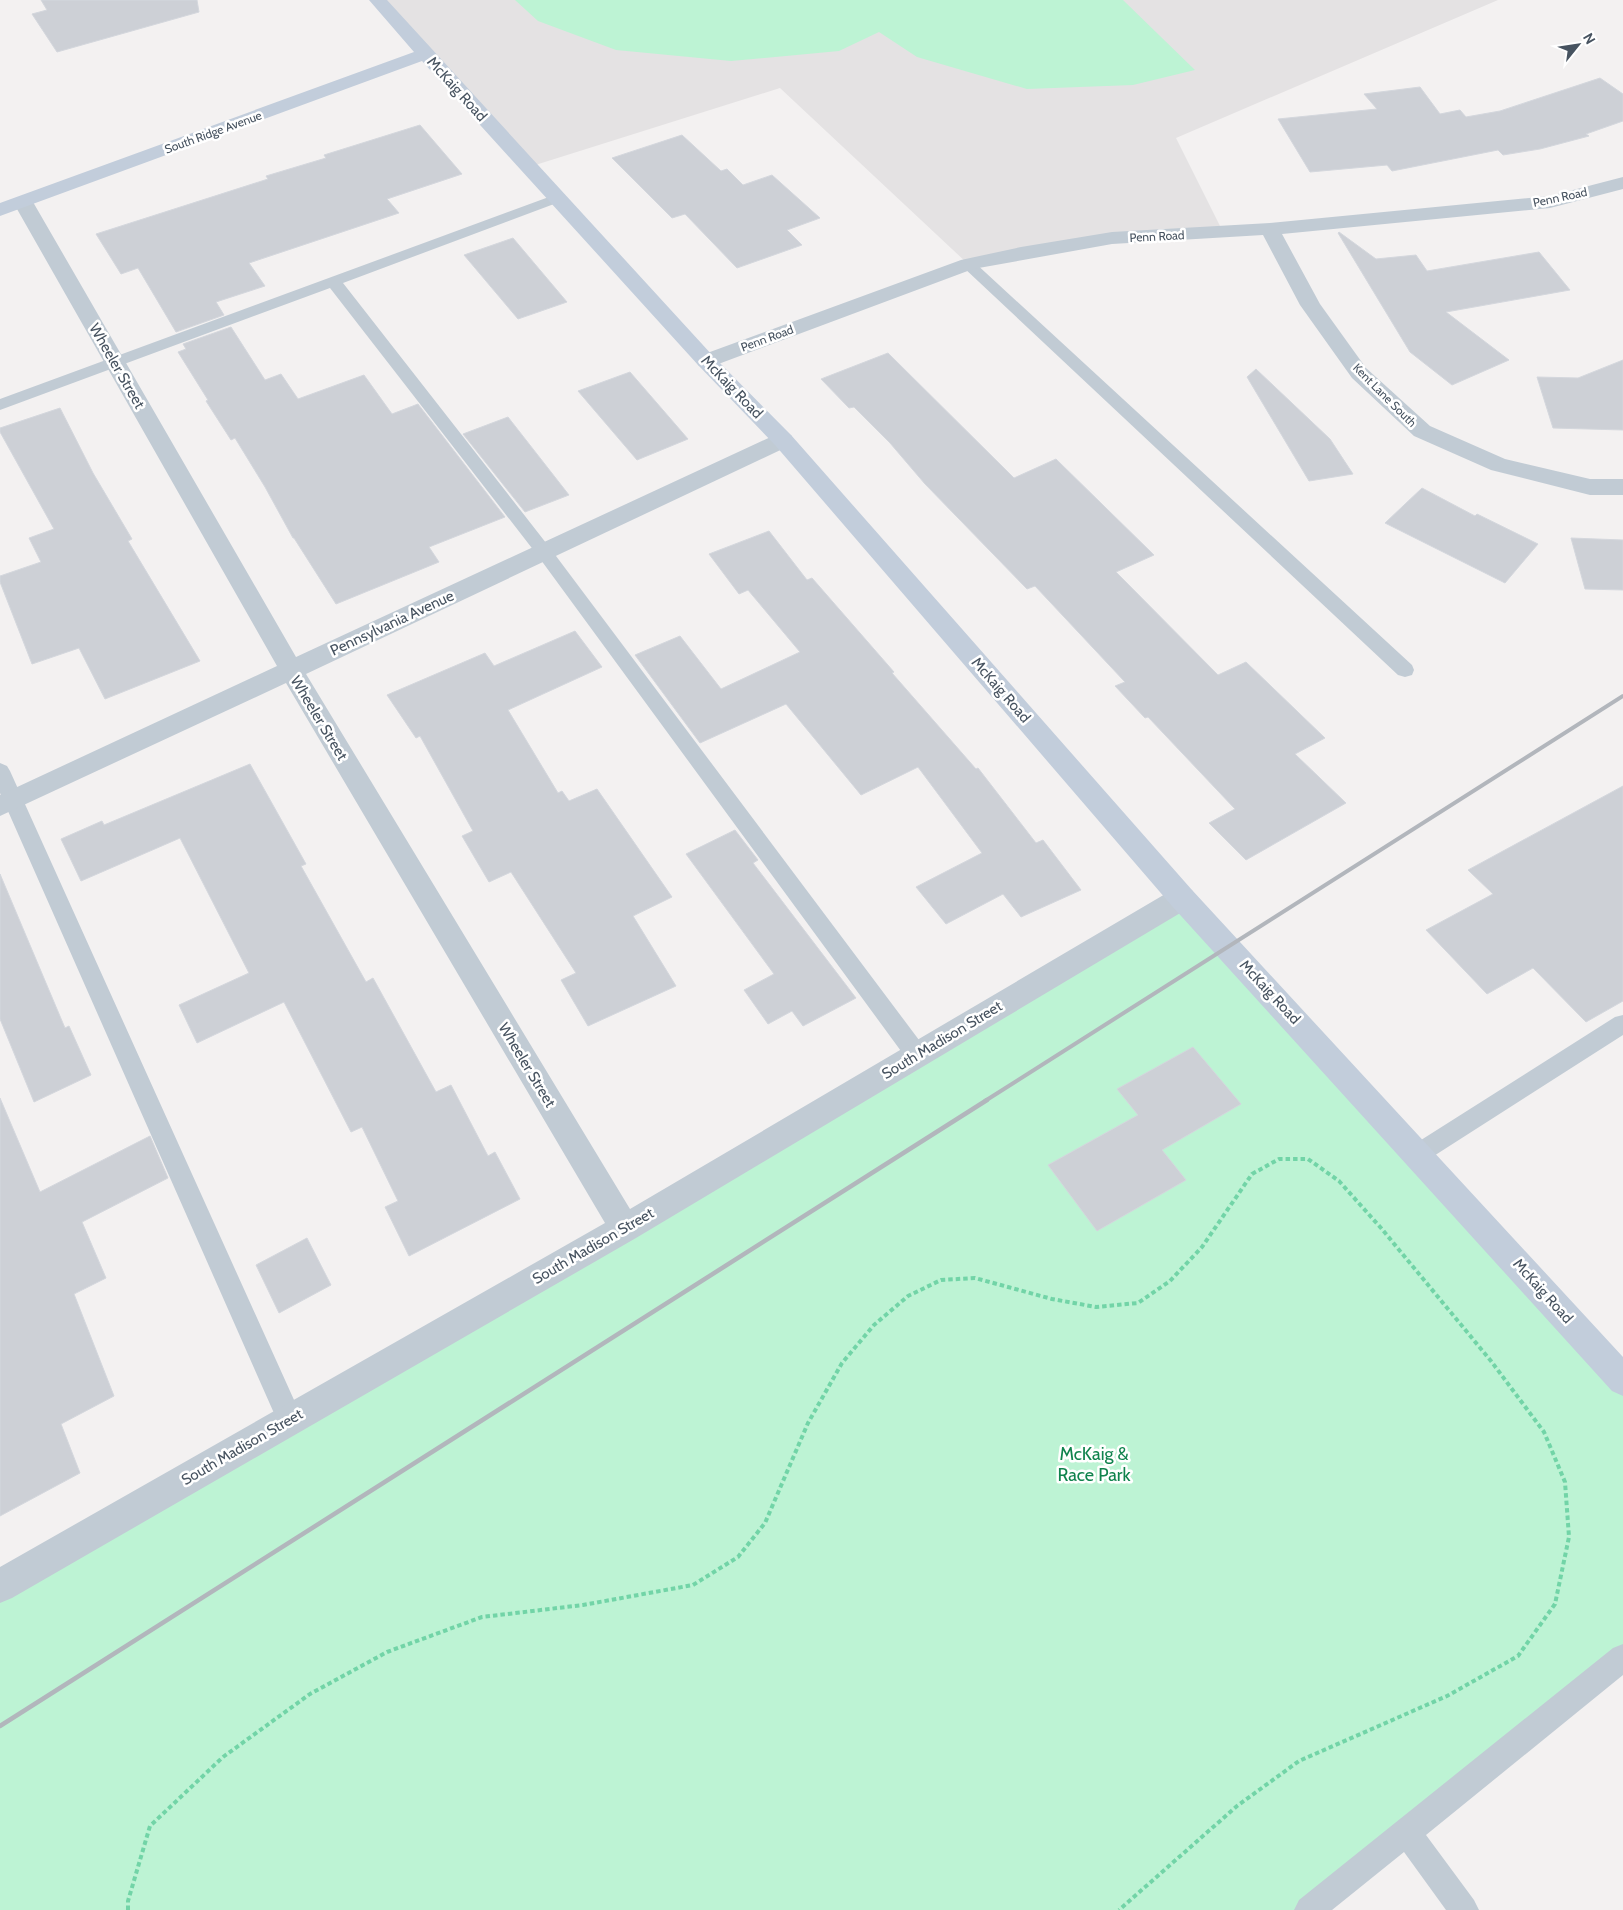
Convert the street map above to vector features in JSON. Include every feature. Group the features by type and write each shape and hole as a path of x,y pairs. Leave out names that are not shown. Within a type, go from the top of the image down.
{"street":[{"name":"McKaig Road","path":"378,0 425,54 706,361 783,440 1182,898 1623,1380"},
{"name":"South Ridge Avenue","path":"0,210 425,54"},
{"name":"Penn Road","path":"706,361 968,264 1021,253 1112,238 1270,229 1550,202 1623,183"},
{"name":"Wheeler Street","path":"23,202 291,670 625,1228"},
{"name":"Kent Lane South","path":"1270,229 1310,305 1359,373 1422,431 1498,465 1590,488 1623,488"},
{"name":"Pennsylvania Avenue","path":"7,803 783,440"},
{"name":"South Madison Street","path":"0,1586 625,1228 1182,898"}],"lane":[{"path":"0,405 557,198"},
{"path":"968,264 1405,670"},
{"path":"333,281 544,552 917,1055"},
{"path":"0,771 7,803 290,1420"},
{"path":"1418,1154 1623,1024"},
{"path":"1308,1910 1623,1658"},
{"path":"1406,1832 1464,1910"}],"path":[{"path":"128,1910 128,1901 150,1826 223,1757 310,1694 387,1652 482,1617 592,1603 693,1585 738,1557 765,1523 808,1423 842,1363 874,1325 908,1296 941,1280 975,1278 1052,1300 1096,1306 1138,1302 1170,1281 1202,1247 1252,1174 1279,1159 1308,1159 1339,1181 1381,1228 1491,1361 1544,1432 1565,1482 1569,1537 1555,1604 1518,1656 1447,1696 1299,1761 1237,1806 1119,1910"}],"shaded area":[{"path":"378,0 1498,0 1176,138 1223,232 1112,238 968,264 780,88 529,167"}],"green space":[{"path":"515,0 1123,0 1195,70 1133,85 1027,89 917,57 879,32 839,51 731,61 616,50 538,21"},
{"name":"McKaig & Race Park","path":"1182,898 1623,1381 1623,1658 1309,1910 0,1910 0,1585"}],"building":[{"path":"41,0 197,0 199,12 57,52 32,14 47,10"},
{"path":"1600,78 1623,94 1623,121 1586,134 1589,136 1540,149 1503,155 1498,150 1392,171 1387,165 1310,172 1278,119 1377,109 1364,94 1420,87 1440,114 1460,110 1466,117 1500,111"},
{"path":"420,125 462,174 387,199 399,213 249,263 265,286 216,302 224,315 176,332 138,268 121,274 96,234 268,179 266,176 326,158 324,155"},
{"path":"682,135 721,171 727,169 743,185 772,175 820,218 787,230 802,245 737,268 685,214 672,218 612,158"},
{"path":"1339,232 1376,259 1416,255 1427,271 1539,252 1570,290 1446,312 1509,360 1452,385 1410,352"},
{"path":"513,238 567,302 518,319 464,255"},
{"path":"231,327 265,380 281,374 298,399 364,375 392,414 418,404 505,517 429,547 439,562 336,604 293,538 235,438 231,440 178,352 186,349 183,344"},
{"path":"888,353 1014,478 1056,459 1154,555 1116,572 1218,675 1246,662 1325,738 1295,754 1346,803 1246,860 1209,823 1235,809 1148,717 1145,718 1115,686 1125,682 1035,586 1027,589 925,484 890,443 854,407 849,408 821,379"},
{"path":"1623,360 1623,430 1553,428 1537,377 1578,378"},
{"path":"1256,369 1330,439 1353,474 1309,481 1247,377"},
{"path":"630,372 688,439 637,460 578,391"},
{"path":"60,408 93,473 132,539 128,541 200,661 105,699 79,648 32,664 0,582 0,576 41,562 29,538 54,529 0,432 0,428"},
{"path":"508,417 569,495 525,512 463,434"},
{"path":"1422,488 1475,516 1477,514 1538,544 1505,583 1385,523"},
{"path":"769,531 807,580 812,578 894,672 892,673 976,769 978,768 1036,843 1043,840 1081,890 1021,917 1003,894 946,924 916,887 982,853 918,767 861,795 786,704 700,743 635,655 680,636 721,689 800,652 748,590 739,594 709,554"},
{"path":"1571,538 1623,540 1623,590 1585,589"},
{"path":"575,631 602,667 508,710 558,793 562,791 569,801 597,789 672,897 633,916 676,986 588,1026 561,980 576,973 511,872 489,882 462,836 473,831 420,736 416,738 387,695 485,653 494,666"},
{"path":"250,764 306,864 301,866 366,982 373,978 436,1092 451,1085 488,1156 495,1152 520,1199 409,1256 385,1207 398,1201 362,1127 351,1132 284,1002 197,1043 179,1005 249,973 180,838 81,881 61,839 102,821 104,825"},
{"path":"1623,786 1623,1001 1586,1022 1533,968 1487,994 1426,930 1493,894 1468,870"},
{"path":"735,830 758,860 753,863 856,998 803,1026 792,1011 768,1024 744,990 774,974 686,854"},
{"path":"0,874 65,1028 69,1026 91,1075 34,1102 0,1019"},
{"path":"1193,1047 1241,1104 1162,1150 1186,1180 1097,1231 1048,1165 1138,1115 1117,1089"},
{"path":"0,1098 40,1192 150,1136 168,1178 82,1222 106,1278 74,1294 114,1396 61,1424 80,1473 0,1516"},
{"path":"307,1238 331,1285 279,1313 256,1265"}],"railway":[{"path":"985,1101 1623,696"},
{"path":"0,1726 987,1100"}]}
